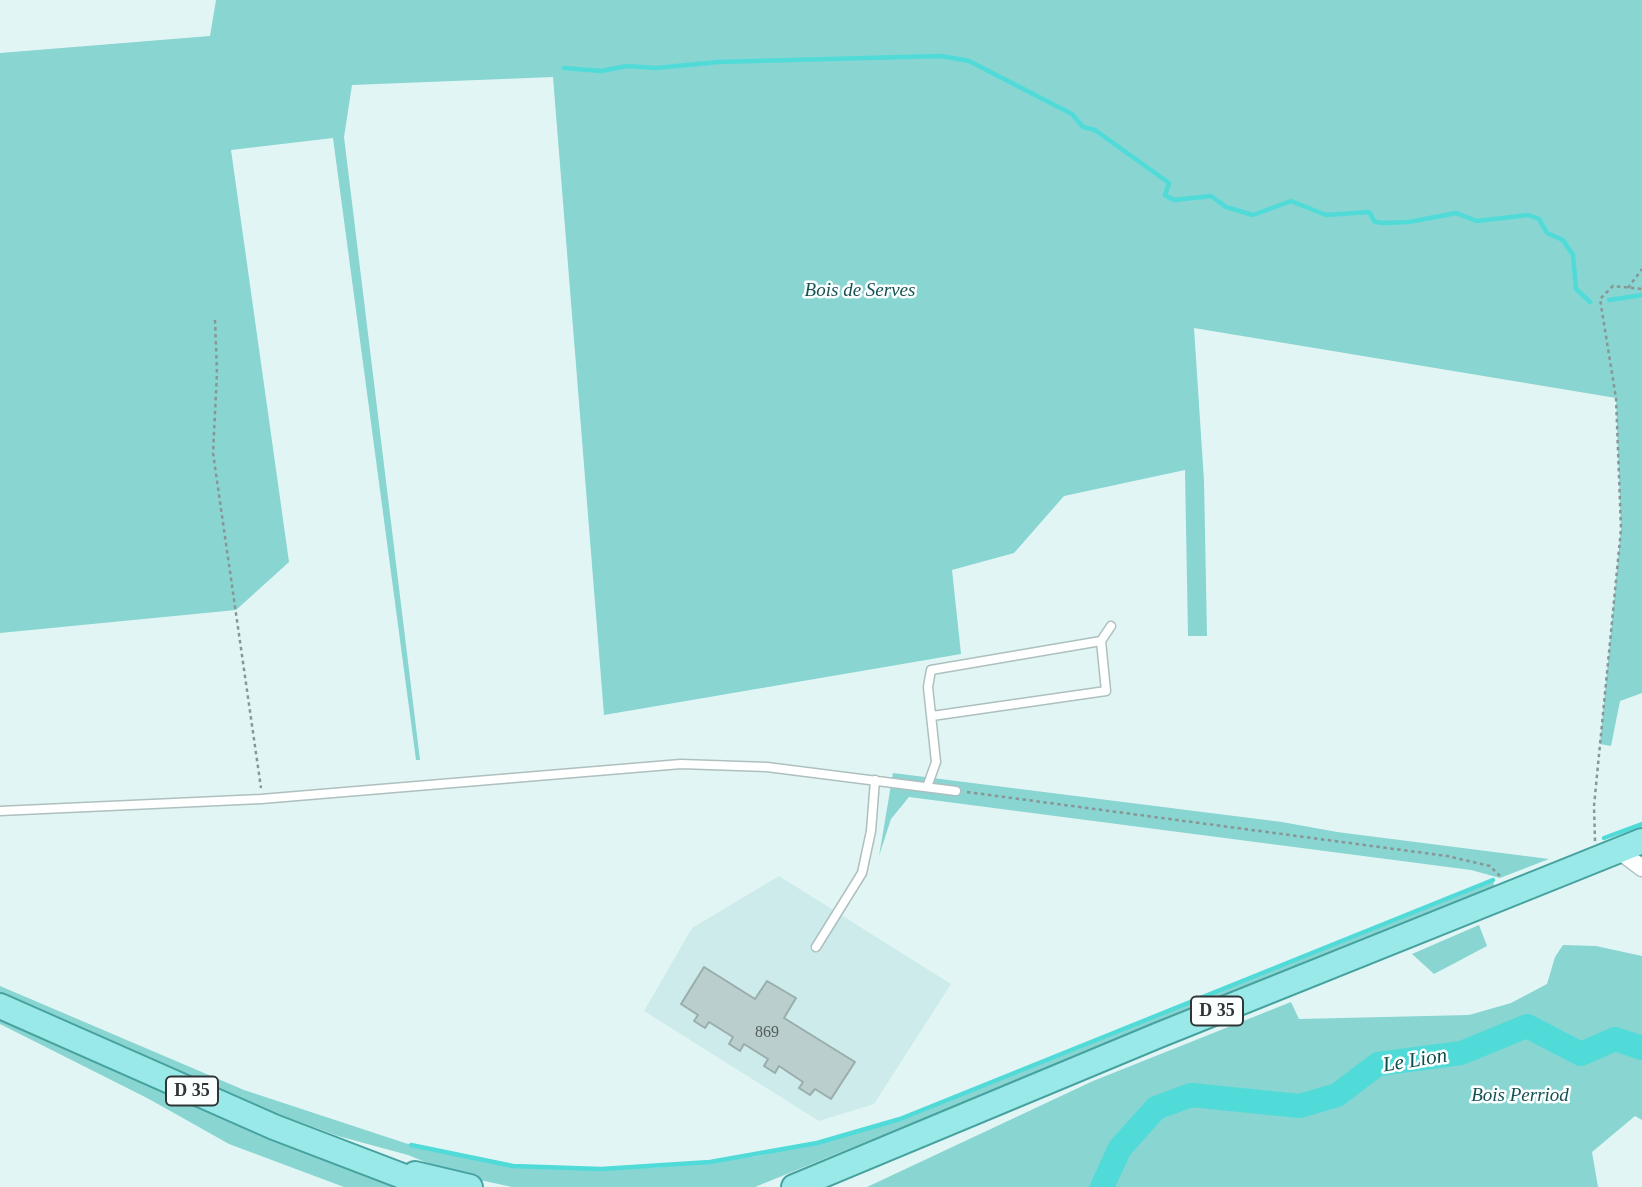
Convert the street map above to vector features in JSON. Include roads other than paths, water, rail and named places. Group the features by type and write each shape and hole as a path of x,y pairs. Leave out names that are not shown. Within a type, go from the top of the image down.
{"main road":[{"name":"D 35","path":"794,1187 1159,1035 1642,841"},
{"name":"D 35","path":"0,1006 274,1127 431,1187"},
{"name":"D 35","path":"387,1168 470,1187"}],"street":[{"path":"1609,854 1642,868"}],"lane":[{"path":"932,716 1106,691 1101,641 1111,626"},
{"path":"927,787 936,762 928,687 931,670 1101,641"},
{"path":"0,811 261,799 681,764 767,767 956,791"},
{"path":"816,947 862,873 871,831 875,780"}],"waterway":[{"path":"564,68 601,71 627,66 656,68 718,62 941,56 969,61 1072,114 1083,127 1095,130 1169,183 1165,195 1174,200 1211,196 1226,207 1253,215 1291,201 1326,215 1369,212 1375,222 1384,223 1409,222 1456,213 1477,221 1528,215 1539,219 1547,233 1563,240 1573,255 1576,289 1590,302"},
{"path":"1609,300 1642,295"},
{"path":"1604,838 1642,824"},
{"path":"411,1145 513,1166 601,1169 710,1162 817,1143 900,1119 1493,880"},
{"name":"Le Lion","path":"1102,1187 1120,1148 1156,1108 1191,1095 1300,1106 1337,1095 1378,1064 1461,1053 1527,1026 1581,1054 1615,1039 1642,1048"}],"park label":[{"name":"Bois de Serves","path":"860,291"},
{"name":"Bois Perriod","path":"1520,1096"}]}
